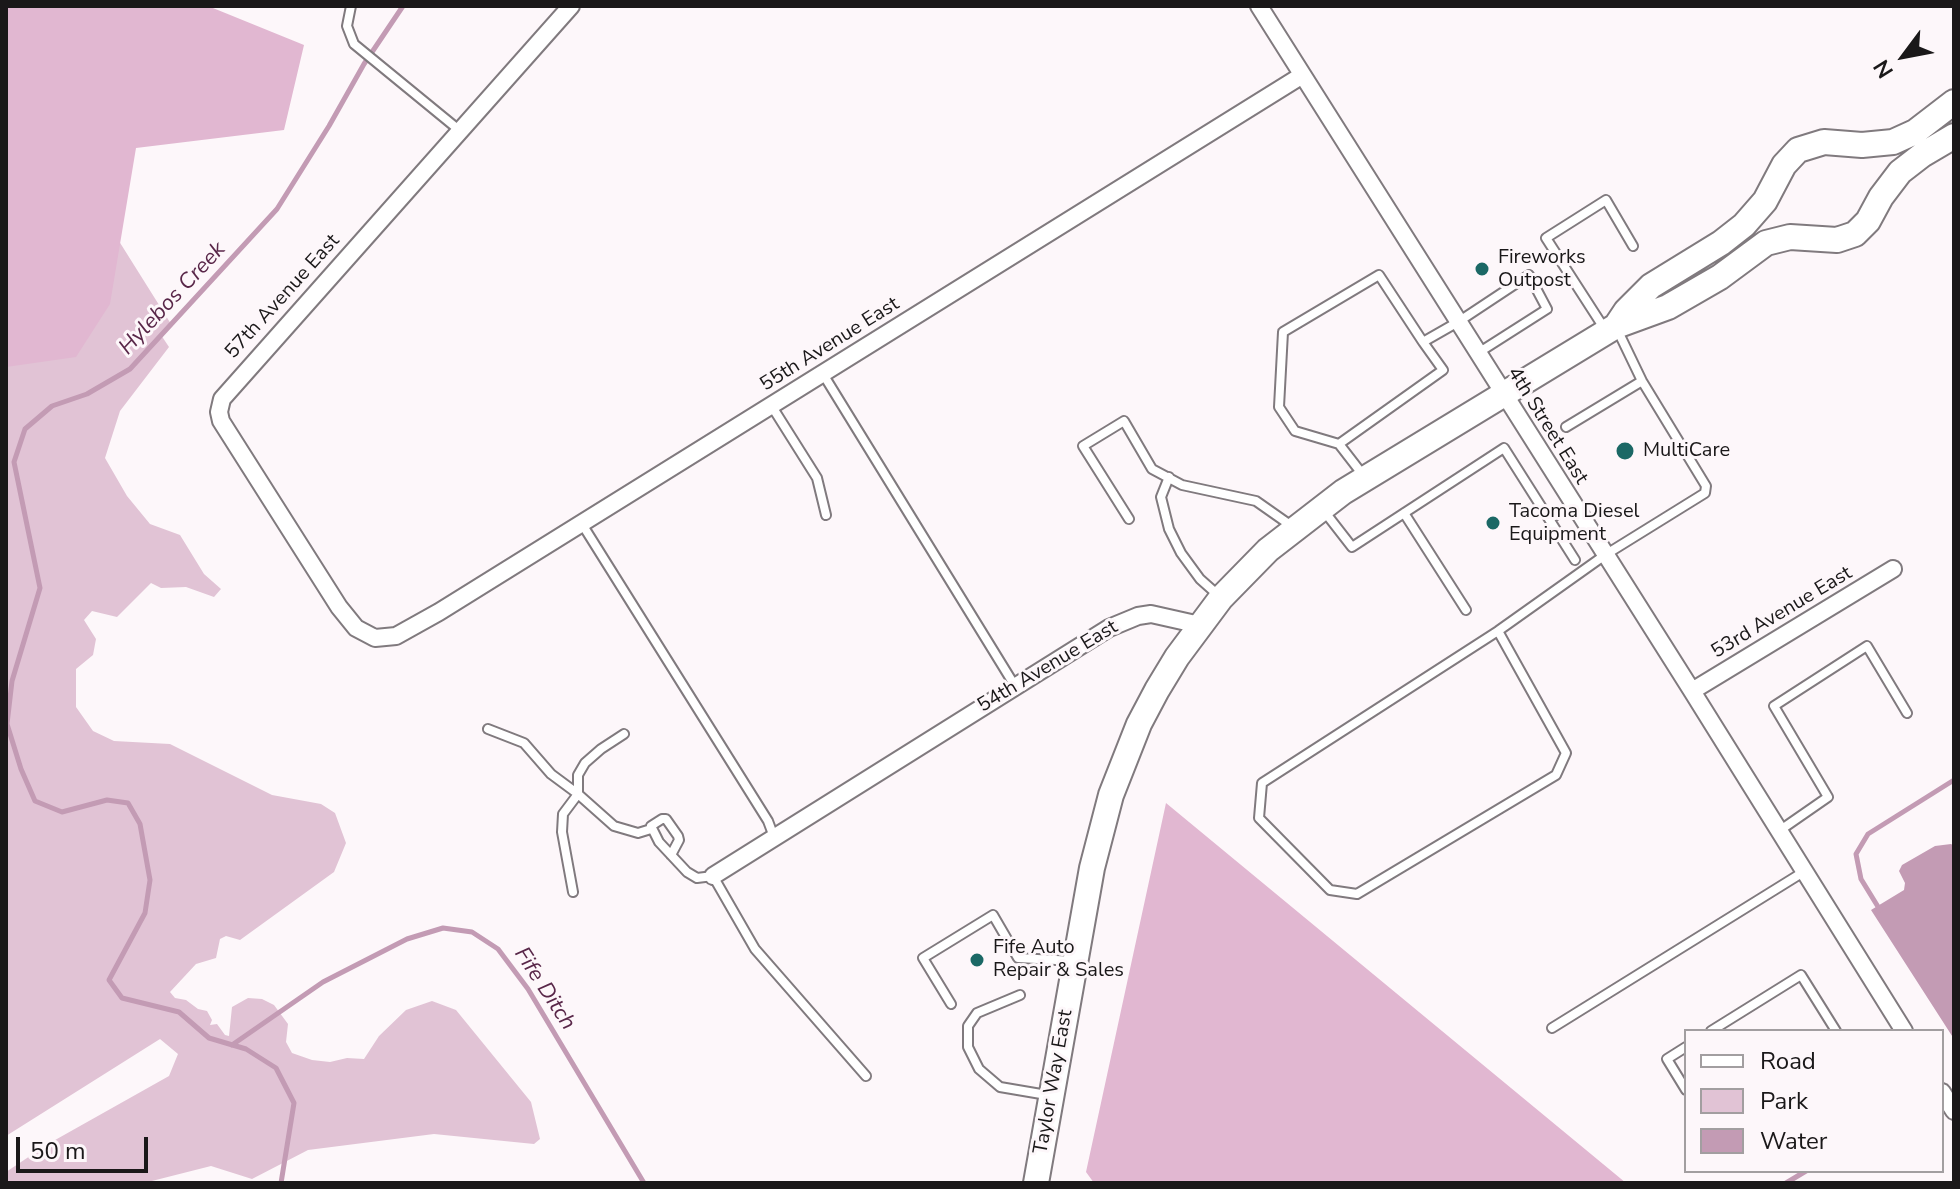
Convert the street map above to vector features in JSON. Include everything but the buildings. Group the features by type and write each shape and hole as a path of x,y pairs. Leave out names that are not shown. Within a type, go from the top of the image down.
{"main road":[{"path":"1612,329 1651,286 1721,243 1744,225 1765,201 1784,165 1798,150 1806,145 1824,142 1862,145 1893,142 1915,132 1954,102"},
{"path":"1200,625 1252,565 1294,527 1365,478 1612,329 1668,307 1720,277 1766,243 1790,237 1837,240 1855,234 1868,221 1900,172 1954,136"},
{"name":"Taylor Way East","path":"1036,1183 1100,831 1123,760 1157,690 1200,625"}],"street":[{"name":"57th Avenue East","path":"375,638 356,628 339,607 221,421 220,406 226,391 571,6"},
{"name":"4th Street East","path":"1259,6 1805,871 1897,1028"},
{"name":"55th Avenue East","path":"375,638 389,638 413,627 1301,76"},
{"name":"53rd Avenue East","path":"1692,691 1893,569"},
{"name":"54th Avenue East","path":"713,876 1109,628 1138,616 1164,615 1200,625"}],"lane":[{"path":"351,6 347,26 349,37 358,48 459,130"},
{"path":"1498,631 1566,753 1556,775 1357,894 1330,890 1259,818 1262,783 1498,631 1605,555 1705,493 1706,486 1612,329 1546,238 1606,200 1633,246"},
{"path":"1339,444 1443,370 1379,275 1283,332 1279,407 1295,431 1339,444 1365,478"},
{"path":"1423,342 1529,275 1547,309 1478,354"},
{"path":"822,373 1016,687"},
{"path":"1566,427 1642,381"},
{"path":"771,405 817,478 826,515"},
{"path":"1129,519 1083,446 1124,421 1152,469 1182,485 1256,501 1294,527"},
{"path":"1321,507 1352,547 1504,448 1575,560"},
{"path":"1169,477 1161,497 1169,529 1194,571 1221,598"},
{"path":"1549,519 1573,505"},
{"path":"1404,513 1466,610"},
{"path":"581,523 768,821 774,837"},
{"path":"1779,831 1828,797 1774,706 1867,646 1907,713"},
{"path":"488,729 524,743 551,774 614,826 638,833 666,819 679,840 671,855"},
{"path":"573,892 562,832 563,814 578,794 578,775 585,763 624,734"},
{"path":"651,829 671,855 697,878 713,876 755,949 866,1076"},
{"path":"1552,1028 1805,871"},
{"path":"951,1004 923,958 993,915 1018,958 1075,961"},
{"path":"1714,1029 1801,975 1835,1029"},
{"path":"1020,995 977,1013 968,1026 968,1047 979,1069 1000,1087 1051,1096"},
{"path":"1684,1048 1667,1059 1684,1087"}],"green space":[{"path":"6,61 171,324 161,335 169,347 120,411 105,458 127,496 150,524 180,535 204,574 221,589 214,597 186,587 161,588 151,583 117,617 92,611 84,620 96,639 93,655 76,669 76,707 93,731 114,741 170,744 272,795 321,804 335,813 346,843 334,872 240,940 226,936 220,939 216,958 196,964 170,992 175,998 207,1011 212,1020 210,1025 217,1024 229,1036 232,1007 248,998 262,999 274,1005 288,1024 286,1042 292,1053 330,1062 347,1058 364,1059 379,1036 406,1010 432,1001 456,1010 531,1102 540,1139 534,1144 434,1134 308,1150 252,1179 211,1166 144,1183 6,1183 6,1172 48,1144 169,1076 178,1054 160,1039 6,1136"}],"shaded area":[{"path":"6,6 208,6 304,45 284,130 136,148 110,304 76,357 6,367"},
{"path":"1166,803 1626,1183 1094,1183 1086,1172"}],"water":[{"path":"1935,846 1954,846 1954,1039 1871,910 1904,890 1905,883 1899,871 1902,865"}],"waterway":[{"name":"Hylebos Creek","path":"281,1183 294,1103 276,1068 246,1049 209,1038 179,1012 122,998 109,980 145,913 150,880 140,824 128,803 107,800 62,812 35,801 21,769 7,724 12,681 40,588 14,462 25,429 52,406 87,394 130,369 277,209 364,64 403,6"},
{"name":"Fife Ditch","path":"1880,910 1861,879 1856,854 1868,834 1954,780"},
{"name":"Fife Ditch","path":"232,1045 323,982 407,939 443,928 472,932 498,949 528,989 644,1183"},
{"name":"Fife Ditch","path":"1786,1183 1803,1173"}],"place":[{"name":"Fireworks Outpost","path":"1482,269"},
{"name":"MultiCare","path":"1625,451"},
{"name":"Tacoma Diesel Equipment","path":"1493,523"},
{"name":"Fife Auto Repair & Sales","path":"977,960"}]}
